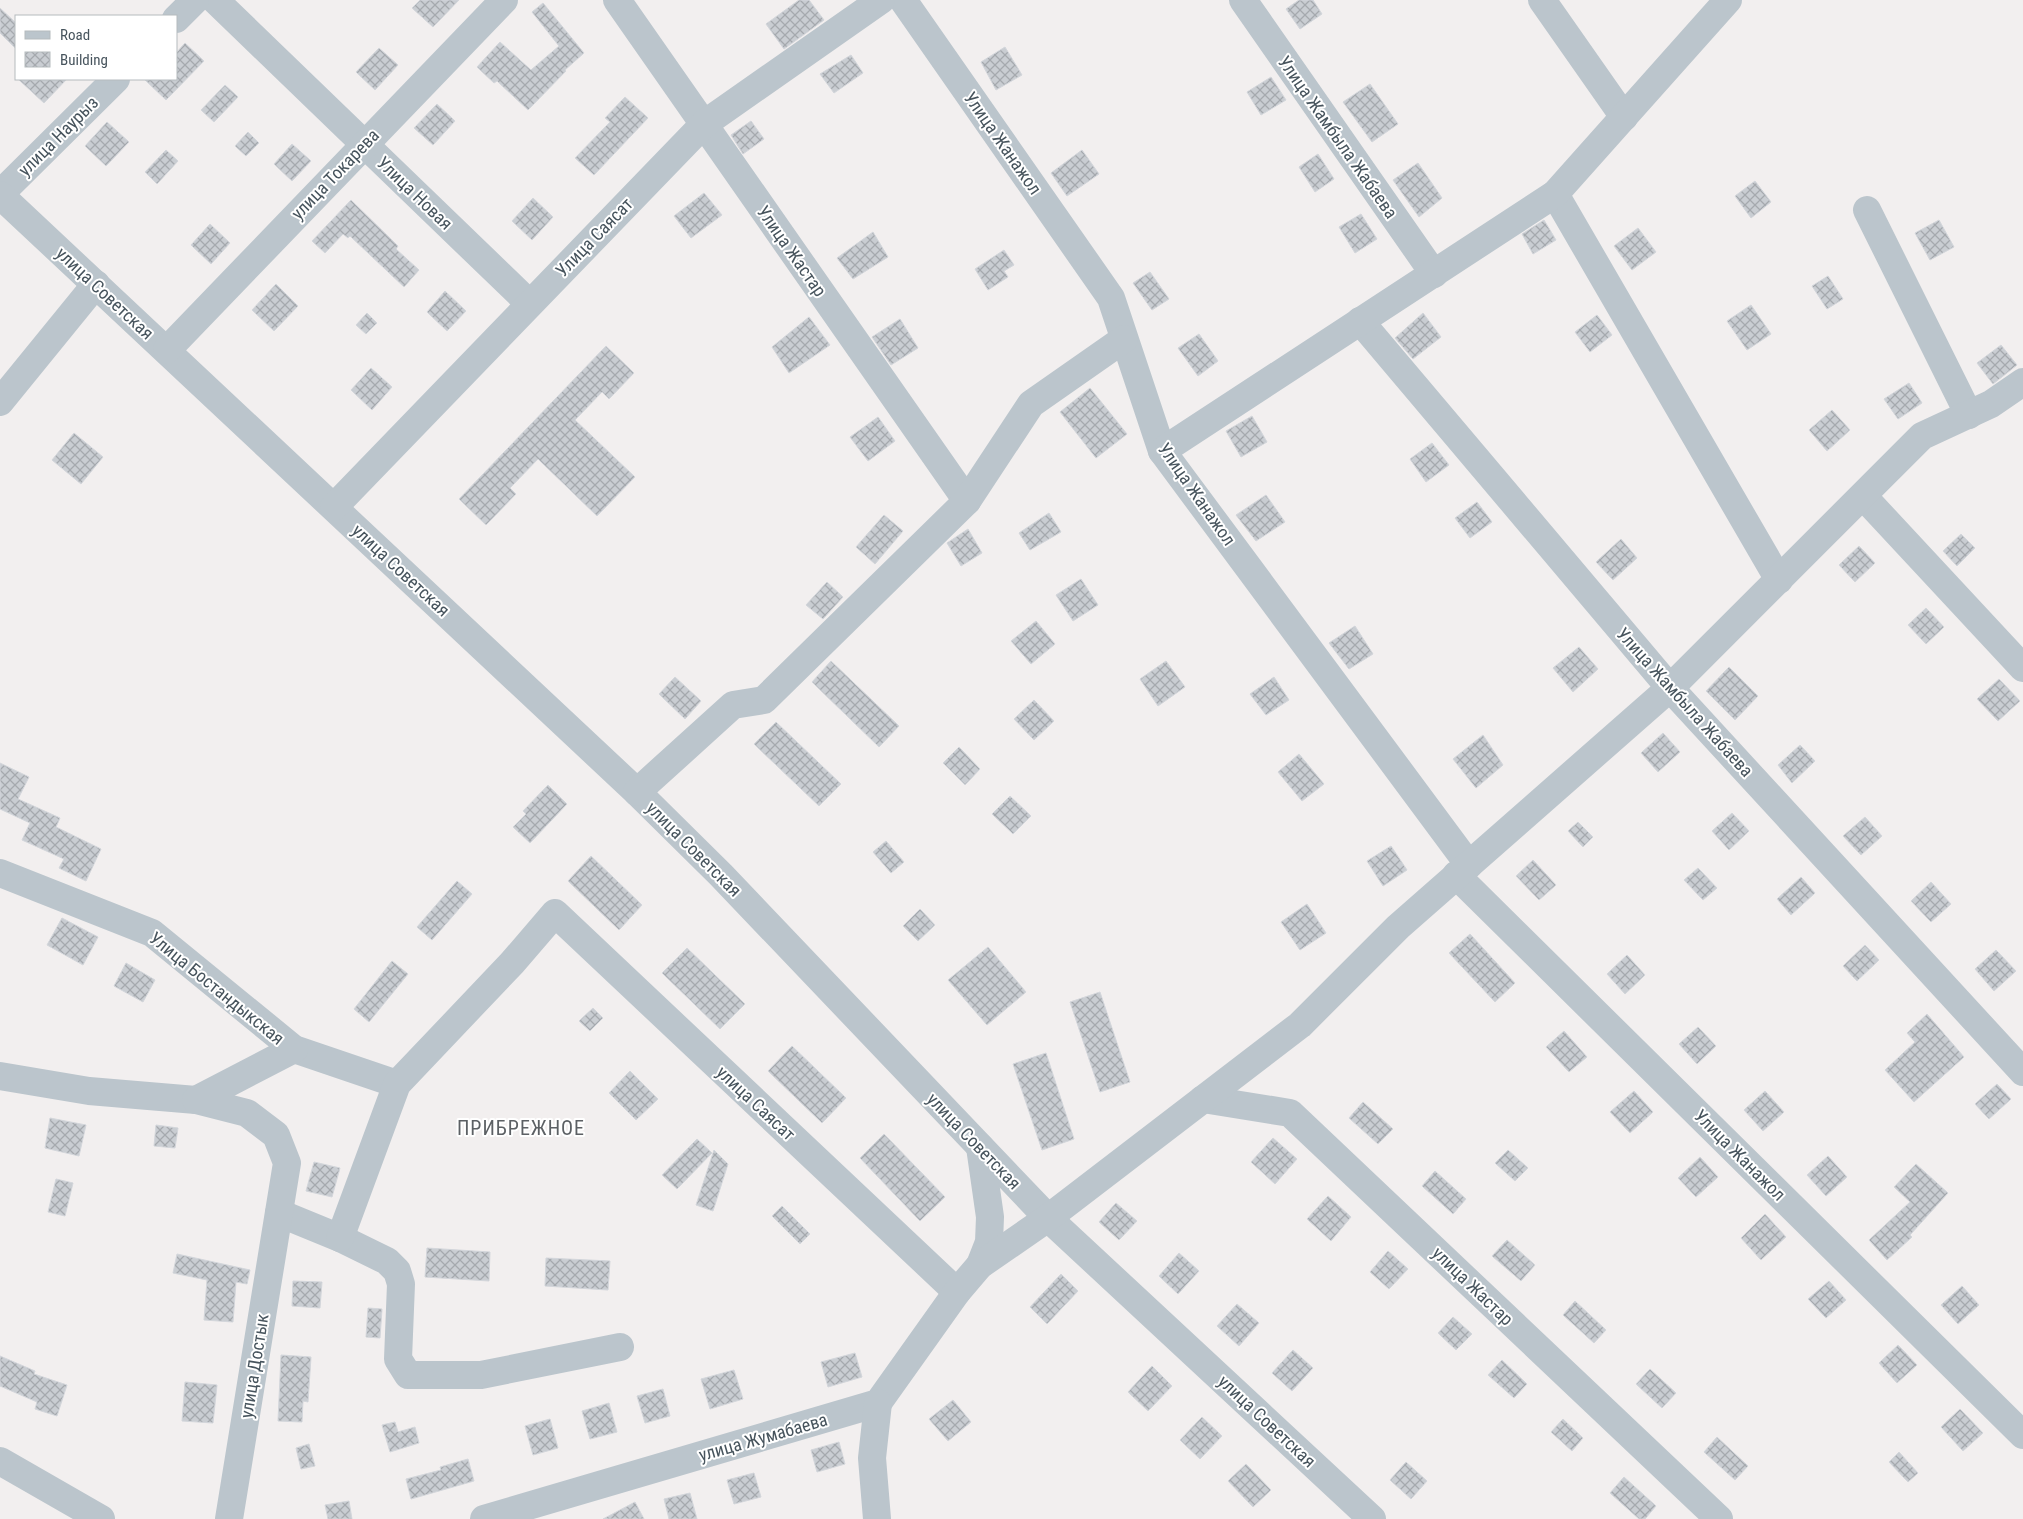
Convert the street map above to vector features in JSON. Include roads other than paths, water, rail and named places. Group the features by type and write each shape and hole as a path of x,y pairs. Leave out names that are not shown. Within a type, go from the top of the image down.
{"street":[{"path":"178,17 195,0"},
{"name":"Улица Новая","path":"215,0 529,304"},
{"name":"улица Токарева","path":"167,350 504,0"},
{"name":"Улица Жастар","path":"617,0 967,501"},
{"name":"Улица Саясат","path":"334,507 704,124 881,0"},
{"name":"Улица Жанажол","path":"903,0 1111,298 1162,451 1462,870 2023,1435"},
{"name":"Улица Жамбыла Жабаева","path":"1243,0 1434,274"},
{"path":"1542,0 1624,117"},
{"path":"1162,451 1555,194 1728,0"},
{"name":"улица Наурыз","path":"0,194 115,80"},
{"name":"улица Советская","path":"0,194 637,792 721,875 1048,1218 1372,1519"},
{"path":"1555,194 1779,580"},
{"path":"1867,210 1969,415"},
{"path":"0,402 96,284"},
{"name":"Улица Жамбыла Жабаева","path":"1360,321 1670,688 2023,1072"},
{"path":"637,792 734,705 764,700 967,501 1030,404 1124,339"},
{"path":"877,1519 872,1458 878,1403 957,1292 980,1266 1048,1218 1300,1025 1398,926 1670,688 1922,436 1991,404 2023,382"},
{"path":"1862,496 2023,668"},
{"name":"Улица Бостандыкская","path":"0,873 152,933 294,1049 397,1084"},
{"name":"улица Саясат","path":"397,1084 512,963 555,913 957,1292"},
{"name":"Улица Бостандыкская","path":"196,1100 294,1049"},
{"path":"0,1076 89,1091 196,1100 247,1113 276,1135 287,1163 280,1213 340,1238 387,1261 397,1271 401,1284 398,1359 408,1375 480,1375 620,1348"},
{"path":"340,1238 397,1084"},
{"name":"улица Жастар","path":"1203,1099 1290,1113 1719,1519"},
{"path":"980,1147 990,1217 989,1242 980,1266"},
{"name":"улица Достык","path":"229,1519 280,1213"},
{"name":"улица Жумабаева","path":"484,1519 878,1403"},
{"path":"0,1461 101,1519"}],"district":[{"name":"ПРИБРЕЖНОЕ","path":"521,1128"}]}
